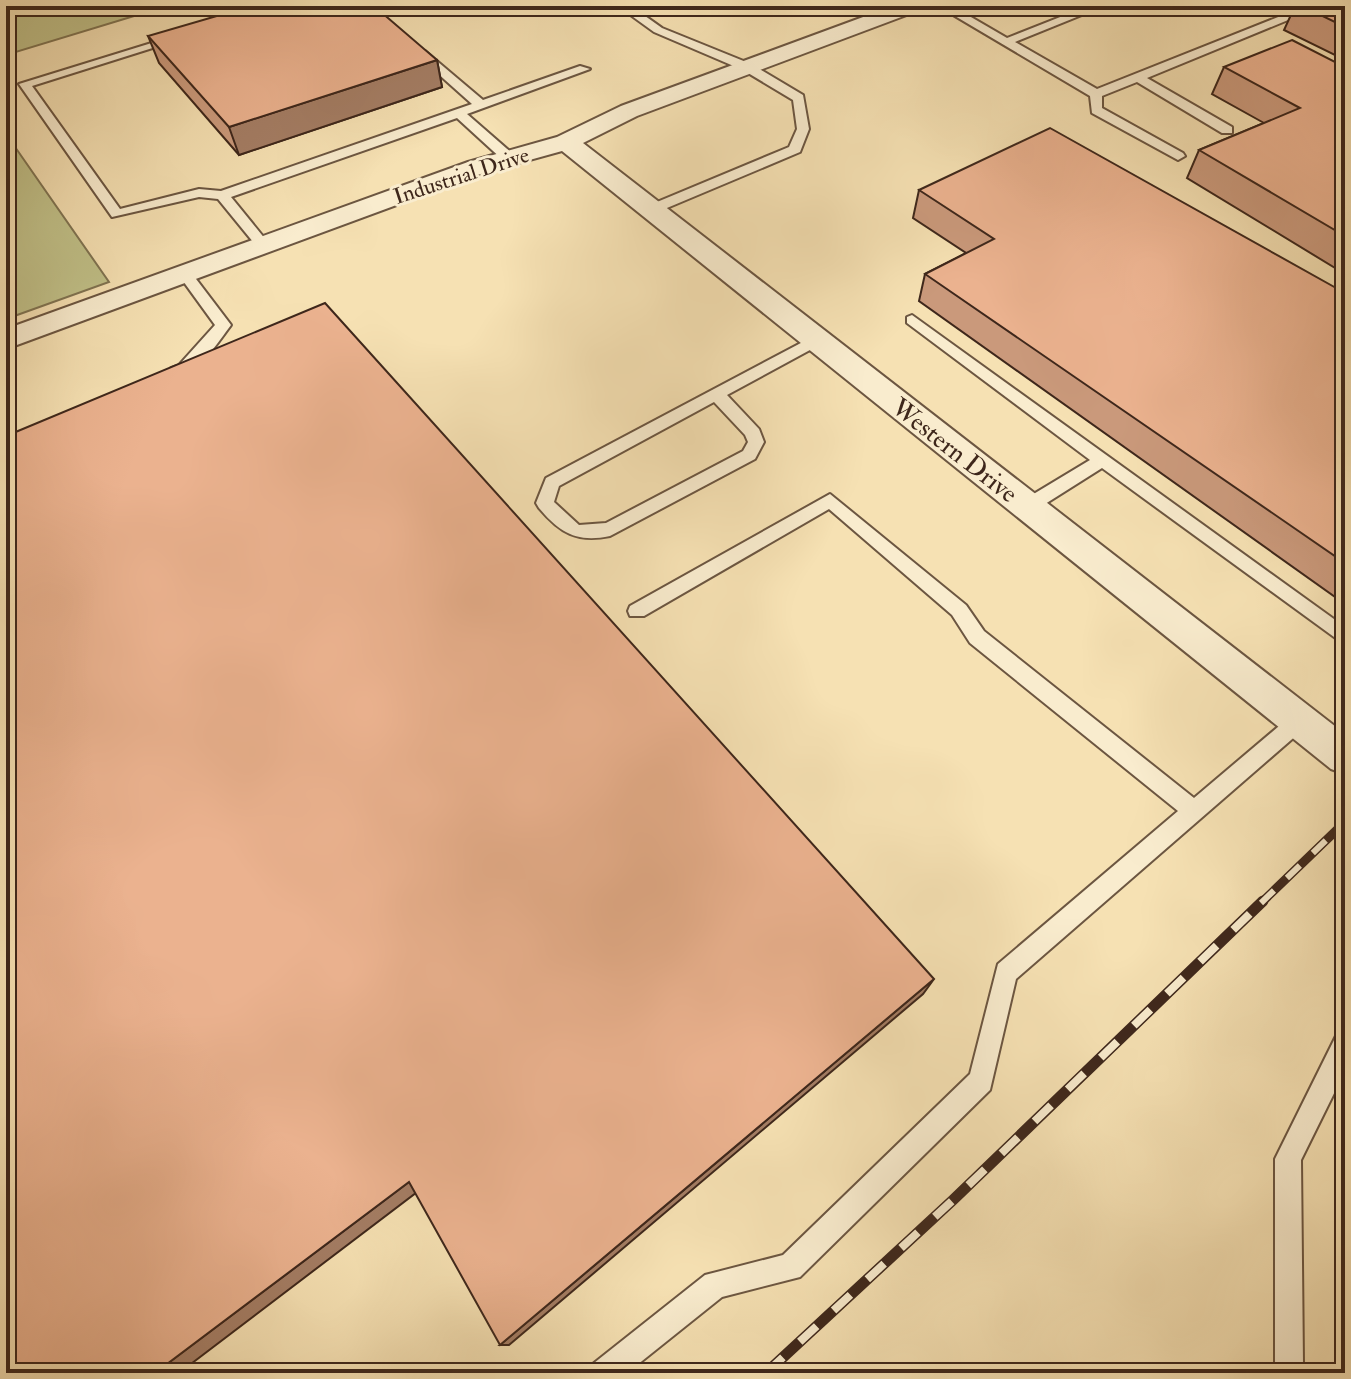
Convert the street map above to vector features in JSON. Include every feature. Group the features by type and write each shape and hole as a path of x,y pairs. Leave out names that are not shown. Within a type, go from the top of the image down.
{"street":[{"name":"Industrial Drive","path":"6,339 509,158 566,142 629,111 913,6"},
{"name":"Western Drive","path":"566,142 1345,757"}],"lane":[{"path":"624,6 658,30 747,67 799,98 803,129 795,149 650,210"},
{"path":"944,6 1096,94"},
{"path":"1006,42 1098,6"},
{"path":"1096,94 1316,6"},
{"path":"182,37 25,84 117,214 199,193 222,195 584,69"},
{"path":"415,48 481,105"},
{"path":"1137,77 1227,130"},
{"path":"1096,94 1096,110 1178,156"},
{"path":"459,113 509,158"},
{"path":"222,195 263,245"},
{"path":"158,380 185,369 223,325 185,274"},
{"path":"912,320 1345,637"},
{"path":"718,396 753,433 756,442 749,455 610,529 589,535 566,529 545,503 552,482 718,396 816,340"},
{"path":"1028,506 1102,460"},
{"path":"637,611 830,500 959,610 977,637 1194,811"},
{"path":"604,1373 715,1285 790,1267 981,1081 1006,972 1299,721"},
{"path":"1286,1373 1289,1363 1288,1159 1345,1045"}],"green space":[{"path":"6,6 167,6 6,55"},
{"path":"6,134 109,282 6,319"}],"building":[{"path":"251,6 374,6 437,60 229,127 148,36"},
{"path":"1302,6 1345,6 1345,27"},
{"path":"1292,40 1345,67 1345,236 1199,150 1300,108 1224,67"},
{"path":"1050,128 1345,293 1345,563 925,274 994,239 919,190"},
{"path":"325,303 934,979 500,1345 409,1182 155,1373 6,1373 6,436"}],"railway":[{"path":"1261,903 1345,822"},
{"path":"766,1373 953,1200 1263,901"}]}
